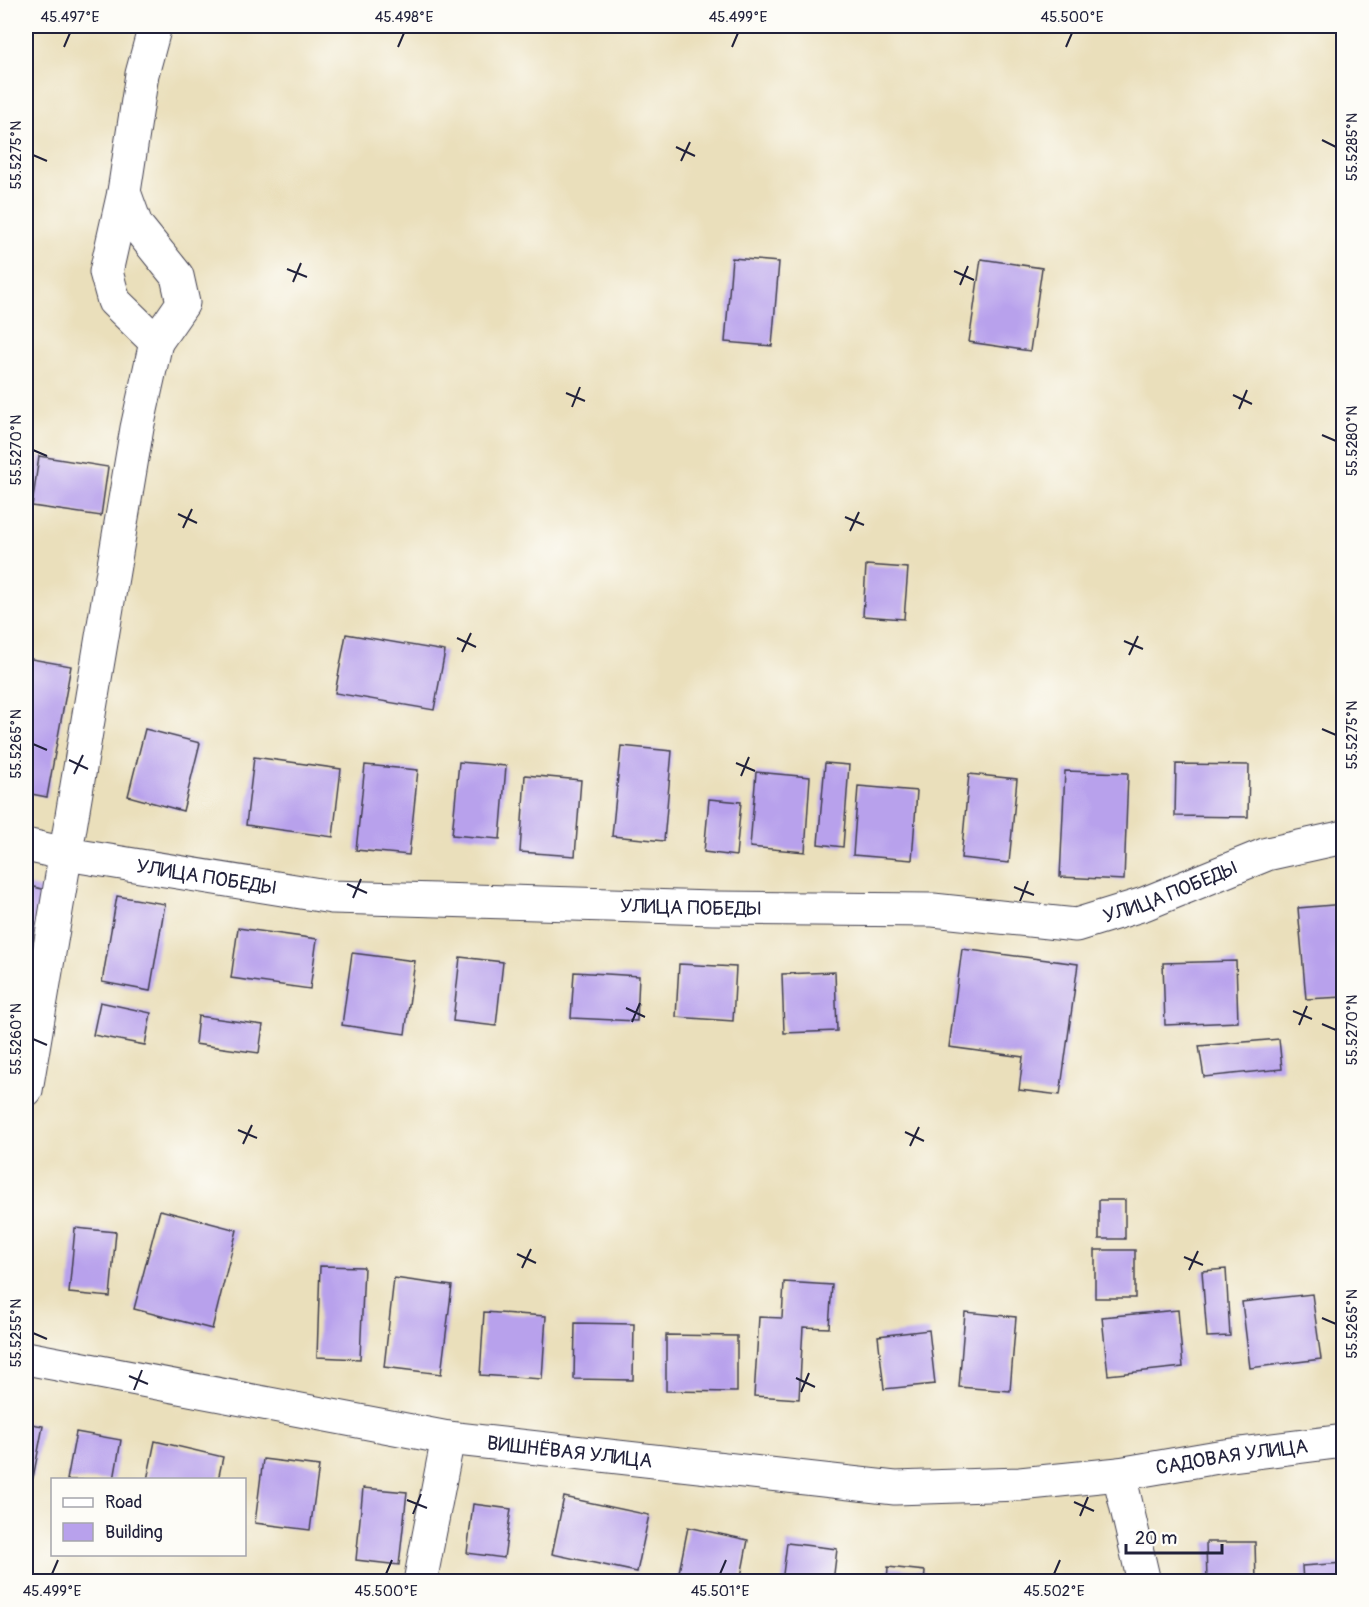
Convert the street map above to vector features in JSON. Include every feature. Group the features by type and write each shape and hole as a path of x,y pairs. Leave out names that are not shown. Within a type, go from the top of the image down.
{"street":[{"path":"155,26 142,74 124,192 106,272 114,301 156,342"},
{"path":"26,1089 137,428 156,342 183,303 177,276 136,225 124,192"},
{"name":"УЛИЦА ПОБЕДЫ","path":"26,845 66,854 332,897 712,908 933,910 1076,925 1144,904 1267,854 1344,837"},
{"name":"ВИШНЁВАЯ УЛИЦА","path":"26,1358 448,1438 895,1488 1020,1484 1119,1474"},
{"path":"420,1581 448,1438"},
{"name":"САДОВАЯ УЛИЦА","path":"1119,1474 1224,1456 1344,1441"},
{"path":"1119,1474 1144,1581"}],"building":[{"path":"732,258 779,262 772,346 725,342"},
{"path":"981,259 1042,268 1030,351 969,342"},
{"path":"39,456 108,467 101,516 32,506"},
{"path":"866,565 908,568 904,619 863,616"},
{"path":"346,634 445,651 434,710 335,693"},
{"path":"26,658 71,666 47,797 26,793"},
{"path":"145,729 200,743 183,811 128,796"},
{"path":"621,746 672,751 664,841 612,836"},
{"path":"254,757 341,769 333,837 246,825"},
{"path":"459,762 506,766 500,839 452,835"},
{"path":"825,763 849,765 843,847 818,844"},
{"path":"1176,764 1249,765 1248,817 1175,816"},
{"path":"365,765 418,770 409,855 356,850"},
{"path":"1065,771 1128,773 1124,880 1060,877"},
{"path":"756,772 810,777 805,852 750,847"},
{"path":"969,774 1017,779 1009,863 961,858"},
{"path":"525,775 581,780 575,856 520,852"},
{"path":"858,786 917,791 912,860 853,855"},
{"path":"709,799 741,802 736,856 704,852"},
{"path":"26,885 46,890 28,964 26,963"},
{"path":"117,896 165,904 150,991 102,982"},
{"path":"1344,904 1344,997 1306,999 1298,908"},
{"path":"238,928 317,939 310,989 231,978"},
{"path":"962,949 1078,964 1060,1095 1019,1090 1023,1057 949,1047"},
{"path":"352,953 415,961 405,1034 342,1025"},
{"path":"460,957 503,962 496,1026 453,1021"},
{"path":"1236,961 1238,1022 1165,1025 1163,963"},
{"path":"679,964 736,967 733,1021 676,1017"},
{"path":"574,972 639,976 637,1021 571,1018"},
{"path":"835,972 837,1031 784,1033 782,974"},
{"path":"100,1002 151,1013 145,1045 93,1035"},
{"path":"198,1016 263,1025 259,1053 195,1044"},
{"path":"1279,1039 1282,1069 1204,1077 1199,1046"},
{"path":"1099,1200 1125,1200 1125,1239 1099,1239"},
{"path":"160,1210 237,1230 212,1329 134,1309"},
{"path":"75,1228 116,1232 110,1297 69,1293"},
{"path":"1095,1250 1135,1250 1135,1298 1095,1298"},
{"path":"320,1266 364,1267 360,1359 317,1357"},
{"path":"1226,1269 1230,1336 1207,1337 1202,1271"},
{"path":"394,1278 452,1286 441,1374 384,1367"},
{"path":"784,1282 832,1285 829,1328 803,1327 799,1399 754,1396 759,1317 782,1318"},
{"path":"1312,1294 1321,1359 1250,1368 1242,1302"},
{"path":"1178,1310 1183,1367 1108,1375 1102,1317"},
{"path":"484,1312 546,1316 542,1379 480,1375"},
{"path":"965,1312 1016,1317 1010,1391 959,1387"},
{"path":"575,1323 634,1324 633,1380 574,1379"},
{"path":"929,1330 935,1384 884,1389 878,1336"},
{"path":"666,1335 737,1336 737,1392 666,1391"},
{"path":"26,1423 43,1426 33,1478 26,1477"},
{"path":"76,1432 121,1440 114,1478 67,1478"},
{"path":"155,1441 223,1457 218,1478 147,1478"},
{"path":"263,1459 319,1466 310,1530 255,1523"},
{"path":"363,1488 407,1492 399,1565 356,1560"},
{"path":"564,1497 649,1515 637,1572 552,1554"},
{"path":"473,1504 511,1509 504,1558 467,1553"},
{"path":"688,1527 748,1540 740,1582 677,1582"},
{"path":"1206,1542 1255,1542 1256,1582 1207,1582"},
{"path":"787,1543 837,1549 833,1582 782,1582"},
{"path":"1344,1563 1344,1582 1303,1582 1302,1566"},
{"path":"888,1567 925,1571 924,1582 887,1582"}]}
